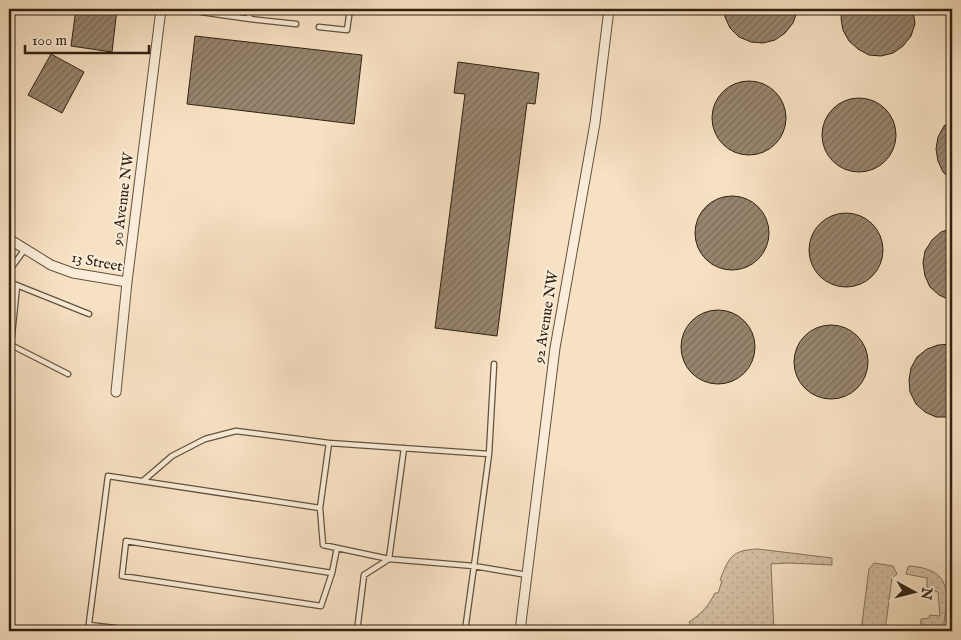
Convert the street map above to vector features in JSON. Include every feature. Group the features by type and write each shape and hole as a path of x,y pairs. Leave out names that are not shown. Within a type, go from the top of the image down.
{"street":[{"name":"90 Avenue NW","path":"116,392 127,282 161,9"},
{"name":"92 Avenue NW","path":"520,631 555,348 595,123 609,9"},
{"name":"13 Street","path":"9,240 51,265 73,273 127,282"}],"lane":[{"path":"247,9 250,19"},
{"path":"319,27 347,30 350,9"},
{"path":"202,12 296,24"},
{"path":"9,271 25,249"},
{"path":"9,282 89,314"},
{"path":"16,286 10,345 68,374"},
{"path":"465,631 489,454 494,364"},
{"path":"142,481 172,456 205,439 236,431 329,443 489,454"},
{"path":"329,443 320,508 323,545 389,559 474,566 527,575"},
{"path":"389,559 404,448"},
{"path":"88,631 108,476 320,508"},
{"path":"332,573 126,541 122,576 321,606 332,573 337,548"},
{"path":"357,631 364,574 389,559"},
{"path":"89,625 142,631"}],"shaded area":[{"path":"758,549 832,558 832,565 771,564 774,631 694,631 689,622 704,610 715,593 718,593 722,581 720,580 729,560 742,551"},
{"path":"874,563 893,566 897,574 892,578 885,631 861,631 869,569"},
{"path":"910,566 935,573 942,579 946,597 943,631 920,631 921,619 929,618 930,615 940,616 938,592 927,588 927,578 906,574"}],"building":[{"path":"76,9 117,9 112,52 71,46"},
{"path":"724,9 798,9 793,23 785,33 775,40 763,43 751,42 739,37 730,28"},
{"path":"843,9 913,9 915,24 911,36 903,46 893,53 881,56 869,55 849,41 843,30 841,18"},
{"path":"195,36 362,55 354,124 187,104"},
{"path":"51,54 84,72 62,113 28,95"},
{"path":"458,62 539,73 535,104 527,103 497,336 435,328 465,94 454,93"},
{"path":"749,81 763,84 775,92 783,104 786,118 783,132 775,144 763,152 749,155 735,152 723,144 715,132 712,118 715,104 723,92 735,84"},
{"path":"859,98 873,101 885,109 893,121 896,135 893,149 885,161 873,169 859,172 845,169 833,161 825,149 822,135 825,121 833,109 845,101"},
{"path":"952,119 952,181 943,172 938,161 936,149 938,137 944,126"},
{"path":"732,196 746,199 758,207 766,219 769,233 766,247 758,259 746,267 732,270 718,267 706,259 698,247 695,233 698,219 706,207 718,199"},
{"path":"846,213 860,216 872,224 880,236 883,250 880,264 872,276 860,284 846,287 832,284 820,276 812,264 809,250 812,236 820,224 832,216"},
{"path":"952,228 952,301 939,295 930,287 925,276 923,263 925,251 932,240 941,232"},
{"path":"718,310 732,313 744,321 752,333 755,347 752,361 744,373 732,381 718,384 704,381 692,373 684,361 681,347 684,333 692,321 704,313"},
{"path":"831,325 845,328 857,336 865,348 868,362 865,376 857,388 845,396 831,399 817,396 805,388 797,376 794,362 797,348 805,336 817,328"},
{"path":"952,344 952,417 936,417 925,412 916,404 910,392 911,368 917,357 927,349 938,345"}]}
